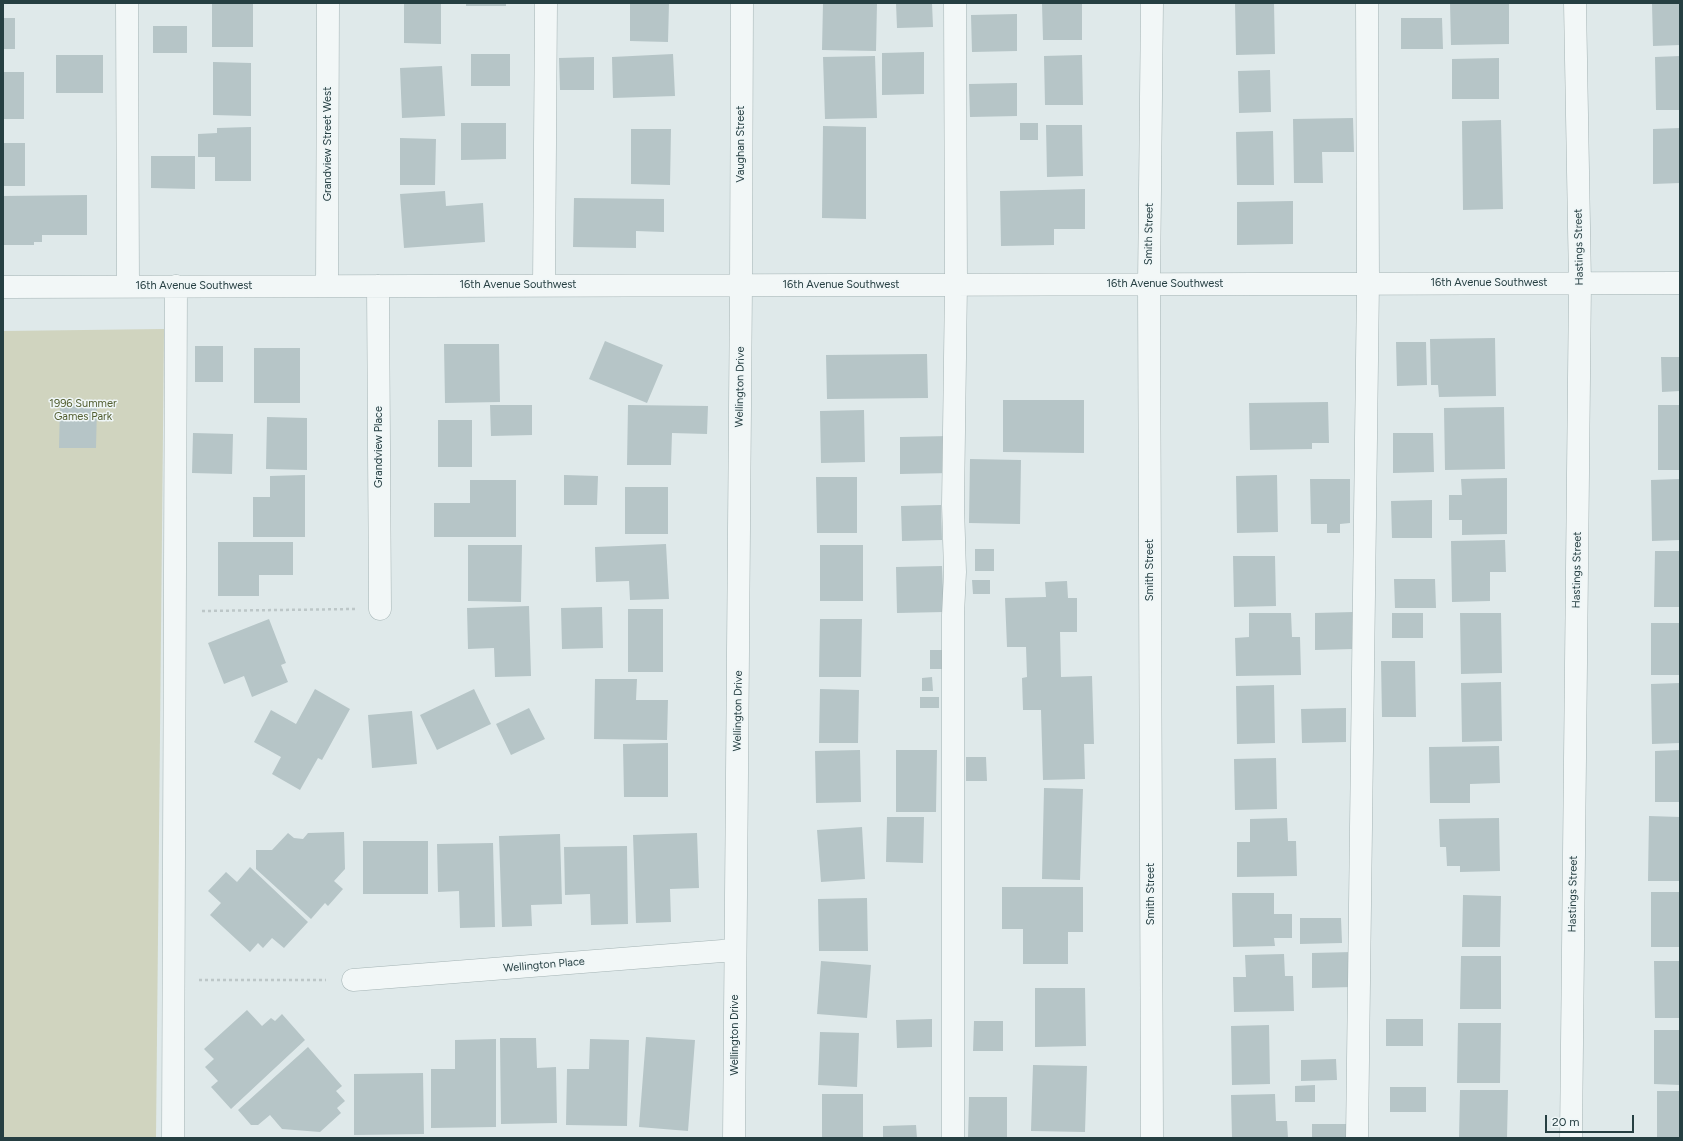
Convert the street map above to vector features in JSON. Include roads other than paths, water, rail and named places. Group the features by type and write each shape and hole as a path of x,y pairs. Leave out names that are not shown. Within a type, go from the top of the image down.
{"street":[{"path":"127,3 128,286"},
{"name":"Grandview Street West","path":"327,286 328,3"},
{"path":"544,285 546,3"},
{"name":"Vaughan Street","path":"741,285 742,3"},
{"path":"953,1138 953,615 955,572 953,505 956,284 955,3"},
{"name":"Smith Street","path":"1152,3 1149,284 1152,1138"},
{"path":"1357,1138 1368,283 1367,3"},
{"name":"Hastings Street","path":"1570,1138 1580,283 1575,3"},
{"name":"16th Avenue Southwest","path":"3,287 1680,283"},
{"name":"Wellington Drive","path":"734,1138 741,285"},
{"path":"173,1138 176,286"},
{"name":"Grandview Place","path":"378,286 380,609"},
{"name":"Wellington Place","path":"353,980 735,950"}],"park label":[{"name":"1996 Summer Games Park","path":"83,410"}]}
